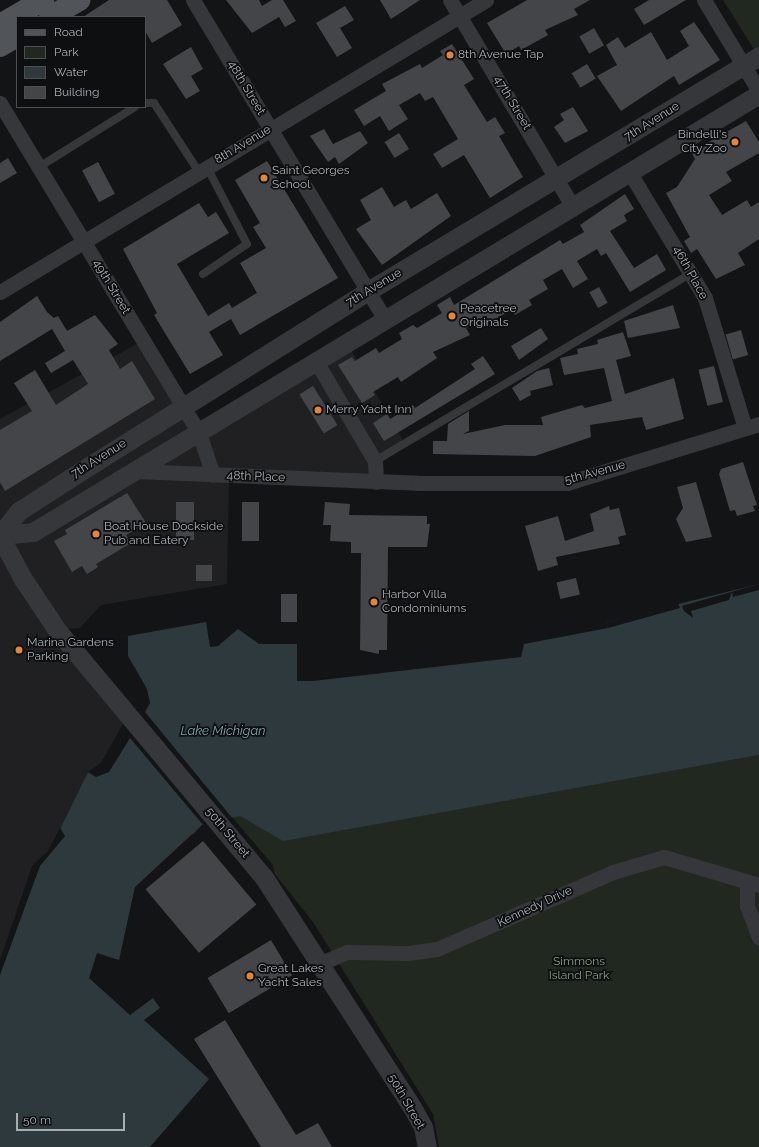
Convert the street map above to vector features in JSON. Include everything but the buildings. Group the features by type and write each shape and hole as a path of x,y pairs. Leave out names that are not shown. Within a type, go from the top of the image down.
{"main road":[{"path":"0,25 43,0"},
{"path":"52,16 80,0"},
{"path":"0,46 16,37"}],"street":[{"name":"48th Street","path":"193,0 385,320"},
{"name":"47th Street","path":"450,0 573,207"},
{"name":"8th Avenue","path":"0,292 270,128 486,0"},
{"path":"704,0 751,61 759,91"},
{"name":"7th Avenue","path":"0,535 19,511 368,291 557,179 751,61"},
{"path":"0,535 33,532 317,363 385,320 759,94"},
{"name":"49th Street","path":"0,103 199,433 213,475"},
{"name":"46th Place","path":"630,173 691,272 705,298 752,426"},
{"path":"317,363 375,461 376,482"},
{"name":"5th Avenue","path":"376,482 567,483 752,426"},
{"name":"48th Place","path":"135,471 376,482"},
{"name":"50th Street","path":"0,535 27,586 89,668 263,876 321,963 412,1107 422,1127 427,1147"},
{"name":"Kennedy Drive","path":"321,963 347,952 408,953 437,948 613,872 664,857 695,864 753,884 747,906 759,938"}],"lane":[{"path":"146,103 154,103 203,169 247,244 203,274"},
{"path":"39,167 133,108"},
{"path":"375,461 691,272"}],"shaded area":[{"path":"144,340 199,433 350,348 405,444 375,461 376,482 229,476 227,584 101,605 80,628 58,630 128,715 102,764 88,772 0,966 0,419"}],"green space":[{"path":"723,0 759,0 759,48 755,51"},
{"name":"Simmons Island Park","path":"759,755 759,1147 439,1147 433,1114 313,922 274,873 273,865 232,817 202,825 193,835 178,817 240,816 283,840"}],"water":[{"name":"Lake Michigan","path":"759,584 759,755 283,841 240,816 202,825 135,887 119,960 97,953 89,978 130,1015 153,998 160,1008 144,1020 209,1079 150,1147 0,1147 0,966 34,867 49,852 88,772 102,764 138,701 138,689 121,634 128,636 206,622 210,647 218,646 238,629 259,644 297,644 297,681 313,681 521,657 524,644 608,628 606,622"}],"pier":[{"path":"759,584 759,590 733,597 732,592 729,600 691,611 693,618 684,611 682,606"},
{"path":"678,603 680,608 608,628 606,622"},
{"path":"119,633 128,636 128,656 147,689 150,703 145,712 233,819 204,826 130,738 109,772 96,777 88,772 101,763 136,701 136,690 116,659"},
{"path":"60,828 65,836 40,866 0,975 0,960 32,866 48,851"}],"place":[{"name":"8th Avenue Tap","path":"450,55"},
{"name":"Bindelli's City Zoo","path":"735,142"},
{"name":"Saint Georges School","path":"264,178"},
{"name":"Peacetree Originals","path":"452,316"},
{"name":"Merry Yacht Inn","path":"318,410"},
{"name":"Boat House Dockside Pub and Eatery","path":"96,534"},
{"name":"Harbor Villa Condominiums","path":"374,602"},
{"name":"Marina Gardens Parking","path":"19,650"},
{"name":"Great Lakes Yacht Sales","path":"250,976"}]}
